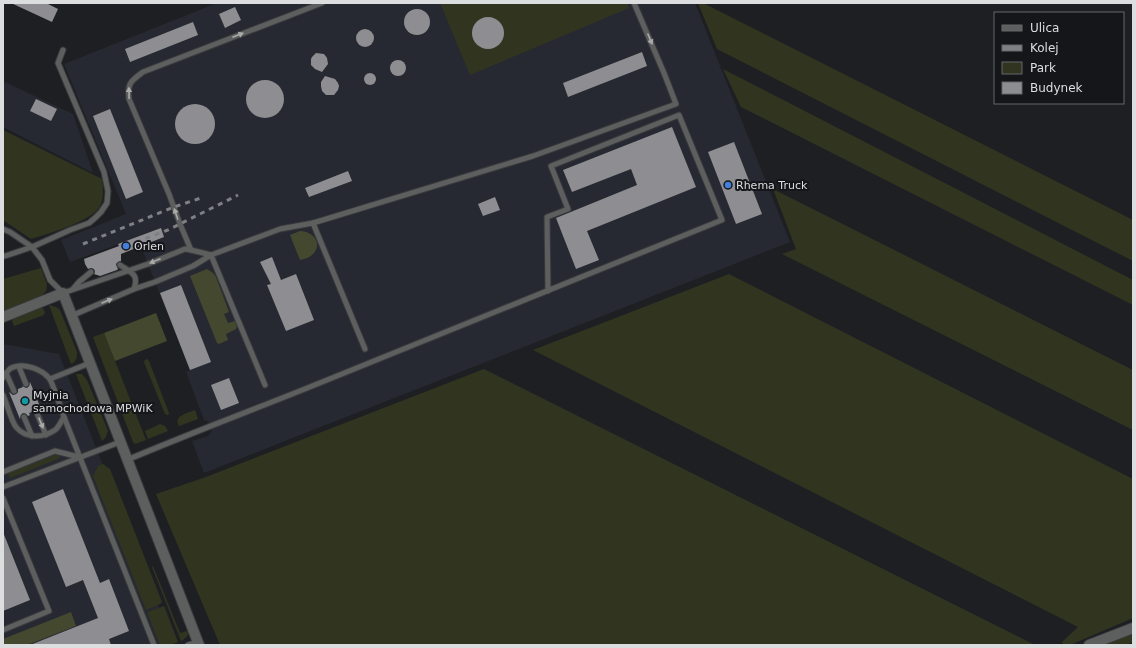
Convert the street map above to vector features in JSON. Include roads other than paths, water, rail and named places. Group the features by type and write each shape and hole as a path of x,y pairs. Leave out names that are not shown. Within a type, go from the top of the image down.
{"street":[{"path":"3,317 63,294 127,460 195,644"},
{"path":"1089,645 1133,628"}],"lane":[{"path":"191,250 170,194 129,99 128,90 130,83 143,72 322,3"},
{"path":"71,316 193,266 211,255 280,229 314,224 533,156 676,104 634,3"},
{"path":"4,256 32,247 89,223 107,204 108,191 104,172 58,63 63,50"},
{"path":"127,460 548,291 722,220 679,115 551,166 568,209 547,217 548,291"},
{"path":"314,224 365,349"},
{"path":"3,229 32,247 42,260 50,280 63,294 185,250 211,255"},
{"path":"211,255 265,385"},
{"path":"120,265 135,276 136,281 134,289"},
{"path":"73,290 79,282 91,272"},
{"path":"50,379 90,363"},
{"path":"14,391 5,376 11,368 24,366 34,368 50,379 154,645"},
{"path":"19,367 26,384"},
{"path":"3,395 16,426 21,432 32,436 36,437 46,435 57,429 64,417"},
{"path":"36,410 46,435"},
{"path":"24,417 32,436"},
{"path":"3,487 120,442"},
{"path":"3,472 55,451 80,458"},
{"path":"3,498 49,612 3,630"}],"railway":[{"path":"136,242 168,230 238,195"},
{"path":"83,244 174,207 201,198"}],"place":[{"name":"Rhema Truck","path":"728,185"},
{"name":"Orlen","path":"126,246"},
{"name":"Myjnia samochodowa MPWiK","path":"25,401"}]}
